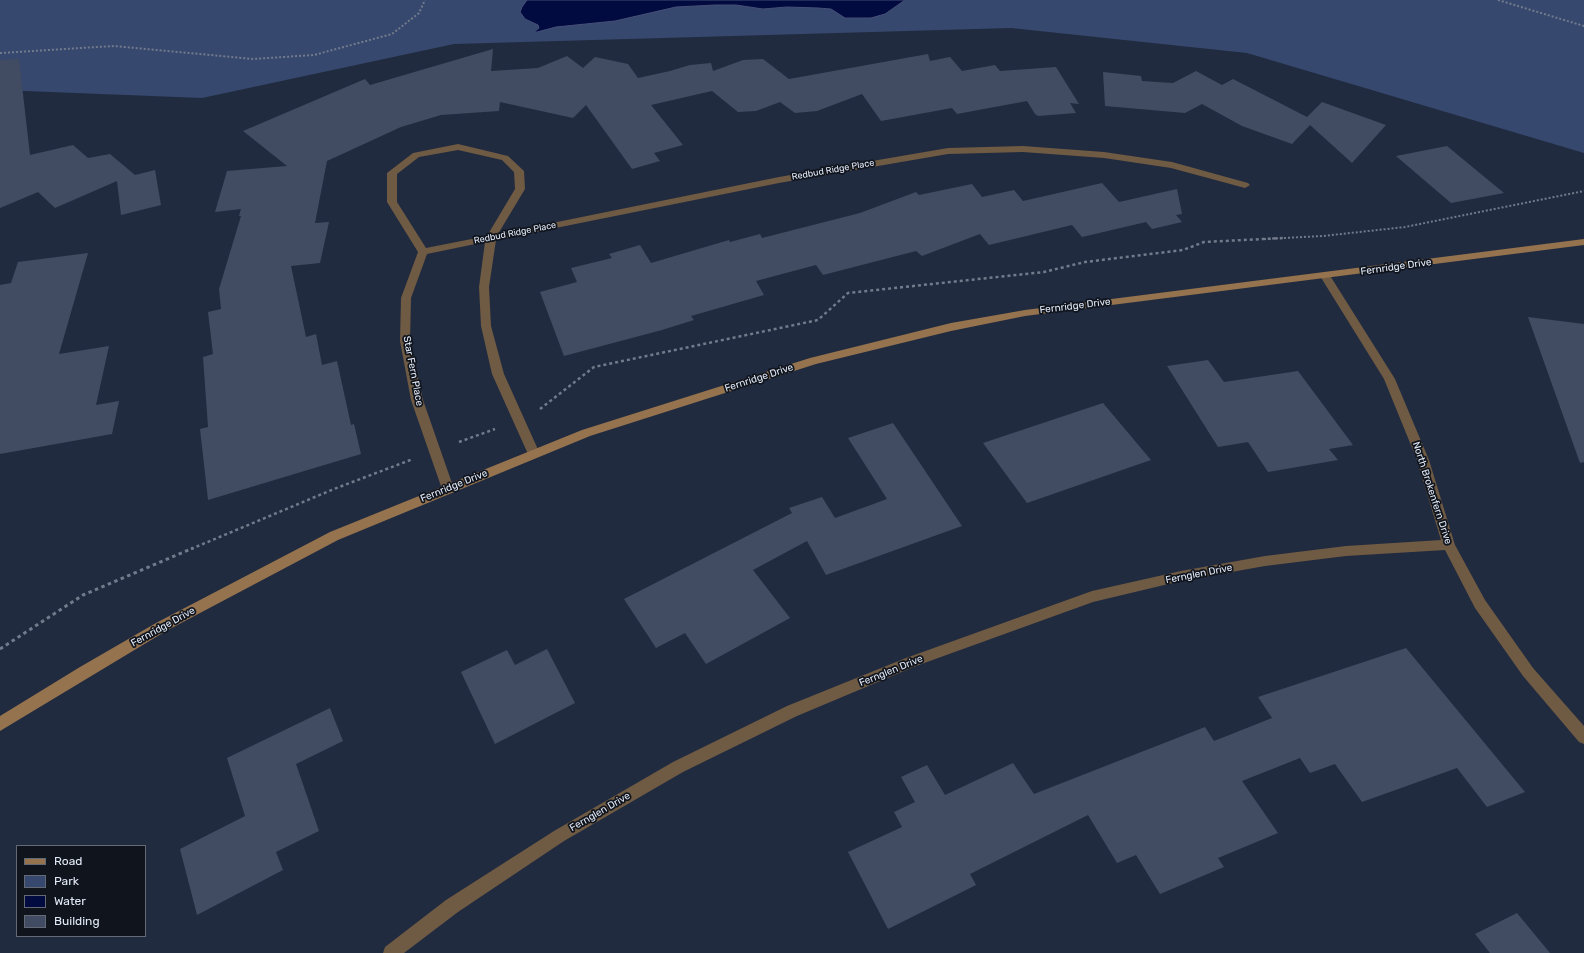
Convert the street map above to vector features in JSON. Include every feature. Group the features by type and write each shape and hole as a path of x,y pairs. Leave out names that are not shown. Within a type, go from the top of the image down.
{"street":[{"path":"423,252 392,202 392,173 416,156 458,147 505,158 519,171 520,189 491,238 484,287 486,326 498,374 534,454"},
{"name":"Redbud Ridge Place","path":"423,252 779,180 948,150 1022,149 1104,154 1172,165 1245,185"},
{"name":"Fernridge Drive","path":"0,724 85,671 161,627 334,536 586,433 814,361 951,327 1025,313 1584,242"},
{"name":"Star Fern Place","path":"423,252 406,298 405,341 417,400 448,489"},
{"name":"North Brokenfern Drive","path":"1325,276 1389,379 1424,460 1449,545 1480,604 1528,672 1584,737"},
{"name":"Fernglen Drive","path":"391,953 452,906 552,840 678,767 792,711 911,662 1092,597 1181,576 1265,561 1346,551 1449,545"}],"path":[{"path":"0,53 114,46 253,59 314,55 392,34 419,13 425,0"},
{"path":"1498,0 1584,26"}],"green space":[{"path":"0,0 1584,0 1584,153 1247,53 1011,28 454,44 202,98 0,90"}],"water":[{"path":"527,0 905,0 885,14 871,18 845,18 831,9 787,7 763,9 736,5 715,5 676,7 615,21 556,27 534,32 539,28 538,25 525,19 520,12"}],"building":[{"path":"493,49 491,71 538,68 567,56 583,68 595,57 628,64 638,78 690,65 711,63 713,71 743,60 763,59 789,79 928,54 930,61 950,57 962,71 995,65 1000,71 1056,67 1079,104 1070,103 1076,113 1038,116 1035,114 1027,101 957,114 952,108 881,121 862,94 817,111 795,113 780,102 756,111 738,112 712,91 651,105 683,145 654,153 660,161 632,169 586,105 573,118 500,102 499,111 441,115 401,127 327,161 315,223 329,222 320,263 291,266 306,337 316,334 322,365 337,361 351,425 354,424 361,454 208,500 200,429 208,427 203,357 213,354 208,312 221,309 219,289 241,216 239,216 241,209 215,212 227,171 287,166 243,131 365,79 370,85"},
{"path":"19,59 30,155 73,145 88,158 110,154 135,175 155,170 161,205 121,215 117,181 55,208 38,192 0,208 0,60"},
{"path":"1196,71 1222,85 1233,79 1307,117 1322,102 1386,125 1352,163 1310,125 1292,144 1242,126 1202,104 1185,113 1105,106 1103,72 1141,76 1142,81 1173,83"},
{"path":"1447,146 1504,193 1451,203 1396,156"},
{"path":"1102,183 1119,202 1177,189 1182,214 1176,215 1182,222 1152,229 1146,222 1082,237 1072,225 989,245 980,234 922,256 916,251 823,275 816,265 756,281 764,295 691,316 694,320 662,330 564,356 540,292 577,282 571,268 612,258 609,254 640,245 651,263 729,240 730,242 760,234 762,238 860,213 916,192 919,195 972,184 982,197 1014,190 1023,201"},
{"path":"88,253 59,354 109,346 96,405 119,401 112,434 0,454 0,285 11,283 18,262"},
{"path":"1528,317 1584,324 1584,462 1580,463"},
{"path":"1208,360 1224,382 1298,371 1353,445 1329,449 1338,460 1268,472 1248,442 1218,447 1167,366"},
{"path":"1103,403 1151,460 1027,503 983,443"},
{"path":"893,423 962,526 826,575 807,541 753,570 790,618 706,664 685,633 656,648 624,599 792,513 789,508 822,497 835,518 887,499 848,438"},
{"path":"1406,648 1525,792 1487,807 1457,768 1362,802 1335,764 1310,773 1300,758 1242,781 1278,833 1218,858 1224,867 1160,894 1136,855 1117,863 1088,815 970,874 976,885 888,929 848,852 902,827 894,812 915,802 901,777 927,765 945,795 1013,763 1034,794 1205,727 1214,741 1272,718 1258,697"},
{"path":"547,649 575,703 495,744 461,672 507,650 515,665"},
{"path":"330,708 343,741 296,764 319,831 276,852 283,870 197,915 180,849 245,816 227,758"},
{"path":"1517,913 1550,953 1490,953 1475,934"}]}
